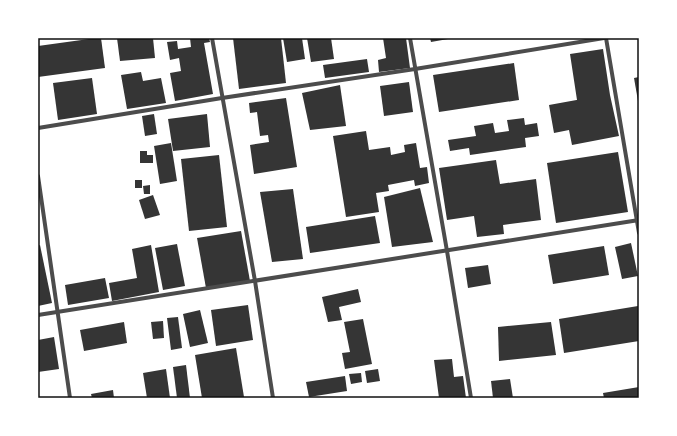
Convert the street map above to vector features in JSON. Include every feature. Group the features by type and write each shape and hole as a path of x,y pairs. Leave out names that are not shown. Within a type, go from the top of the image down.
{"street":[{"path":"212,38 255,281 273,398"},
{"path":"410,38 471,398"},
{"path":"38,128 605,38 638,220 639,233"},
{"path":"38,176 70,398"},
{"path":"38,315 638,220"}],"building":[{"path":"101,38 105,68 38,77 38,46"},
{"path":"117,38 153,38 155,58 120,61"},
{"path":"190,38 209,38 210,42 204,43 213,94 175,101 170,73 181,71 179,58 170,60 167,42 177,41 178,49 191,47"},
{"path":"233,38 281,38 286,83 239,89"},
{"path":"283,38 302,38 305,59 287,62"},
{"path":"307,38 331,38 334,59 311,62"},
{"path":"383,38 406,38 410,68 379,72 378,60 386,58"},
{"path":"430,38 447,38 448,39 431,42"},
{"path":"603,49 610,95 619,136 572,145 569,130 554,133 549,105 577,100 570,54"},
{"path":"367,59 369,72 325,78 323,65"},
{"path":"514,63 519,100 439,112 433,75"},
{"path":"141,72 143,81 161,78 166,103 127,109 121,75"},
{"path":"639,77 639,101 638,101 634,78"},
{"path":"92,78 97,114 58,120 53,83"},
{"path":"409,82 413,112 384,116 380,86"},
{"path":"340,85 346,126 310,130 302,93"},
{"path":"286,98 297,167 254,174 250,145 269,142 268,135 260,136 257,112 250,113 249,103"},
{"path":"154,114 157,134 145,136 142,116"},
{"path":"207,114 210,147 173,151 168,119"},
{"path":"524,118 525,125 537,123 539,136 525,138 526,147 470,155 469,148 450,151 448,140 476,136 474,126 493,123 495,133 509,131 507,120"},
{"path":"366,131 369,150 390,147 391,155 405,152 404,145 416,143 420,168 427,167 429,183 415,186 414,180 388,185 389,191 376,193 379,212 346,217 333,136"},
{"path":"171,143 177,181 160,184 154,146"},
{"path":"140,151 147,151 147,155 153,155 153,163 140,163"},
{"path":"618,152 628,212 556,223 547,163"},
{"path":"219,155 227,227 189,231 181,159"},
{"path":"496,160 500,184 536,179 541,220 503,225 504,234 477,237 474,216 447,220 439,168"},
{"path":"135,180 142,180 142,188 135,188"},
{"path":"150,185 150,194 144,194 143,186"},
{"path":"420,188 433,242 392,247 384,197"},
{"path":"293,189 303,259 272,262 260,192"},
{"path":"153,195 160,215 145,219 139,200"},
{"path":"375,216 380,243 310,253 306,227"},
{"path":"241,231 250,281 206,288 197,238"},
{"path":"631,243 638,276 622,279 615,247"},
{"path":"177,244 185,286 163,290 155,248"},
{"path":"40,245 52,303 38,306 38,246"},
{"path":"151,245 159,292 112,301 109,283 137,278 132,249"},
{"path":"604,246 609,275 553,284 548,255"},
{"path":"488,265 491,284 468,288 465,268"},
{"path":"105,278 109,298 68,305 65,285"},
{"path":"358,289 361,302 339,307 342,320 328,322 322,297"},
{"path":"248,305 253,340 216,346 211,310"},
{"path":"638,306 639,341 564,353 559,319"},
{"path":"200,310 208,343 190,347 183,314"},
{"path":"178,317 182,348 171,350 167,318"},
{"path":"363,319 372,364 345,369 342,353 350,352 344,322"},
{"path":"163,321 164,338 153,339 151,322"},
{"path":"124,322 127,343 84,351 80,330"},
{"path":"551,322 556,355 499,361 498,327"},
{"path":"54,337 59,369 38,372 38,340"},
{"path":"236,348 244,397 202,398 195,355"},
{"path":"452,359 454,377 463,376 466,398 439,398 434,360"},
{"path":"186,365 190,398 177,398 173,367"},
{"path":"166,369 170,398 147,398 143,373"},
{"path":"378,369 380,381 367,383 365,371"},
{"path":"361,373 362,382 351,384 349,374"},
{"path":"345,376 347,391 309,397 306,382"},
{"path":"510,379 513,398 493,398 491,381"},
{"path":"639,387 639,398 604,398 603,393"},
{"path":"113,390 114,398 92,398 91,394"}]}
